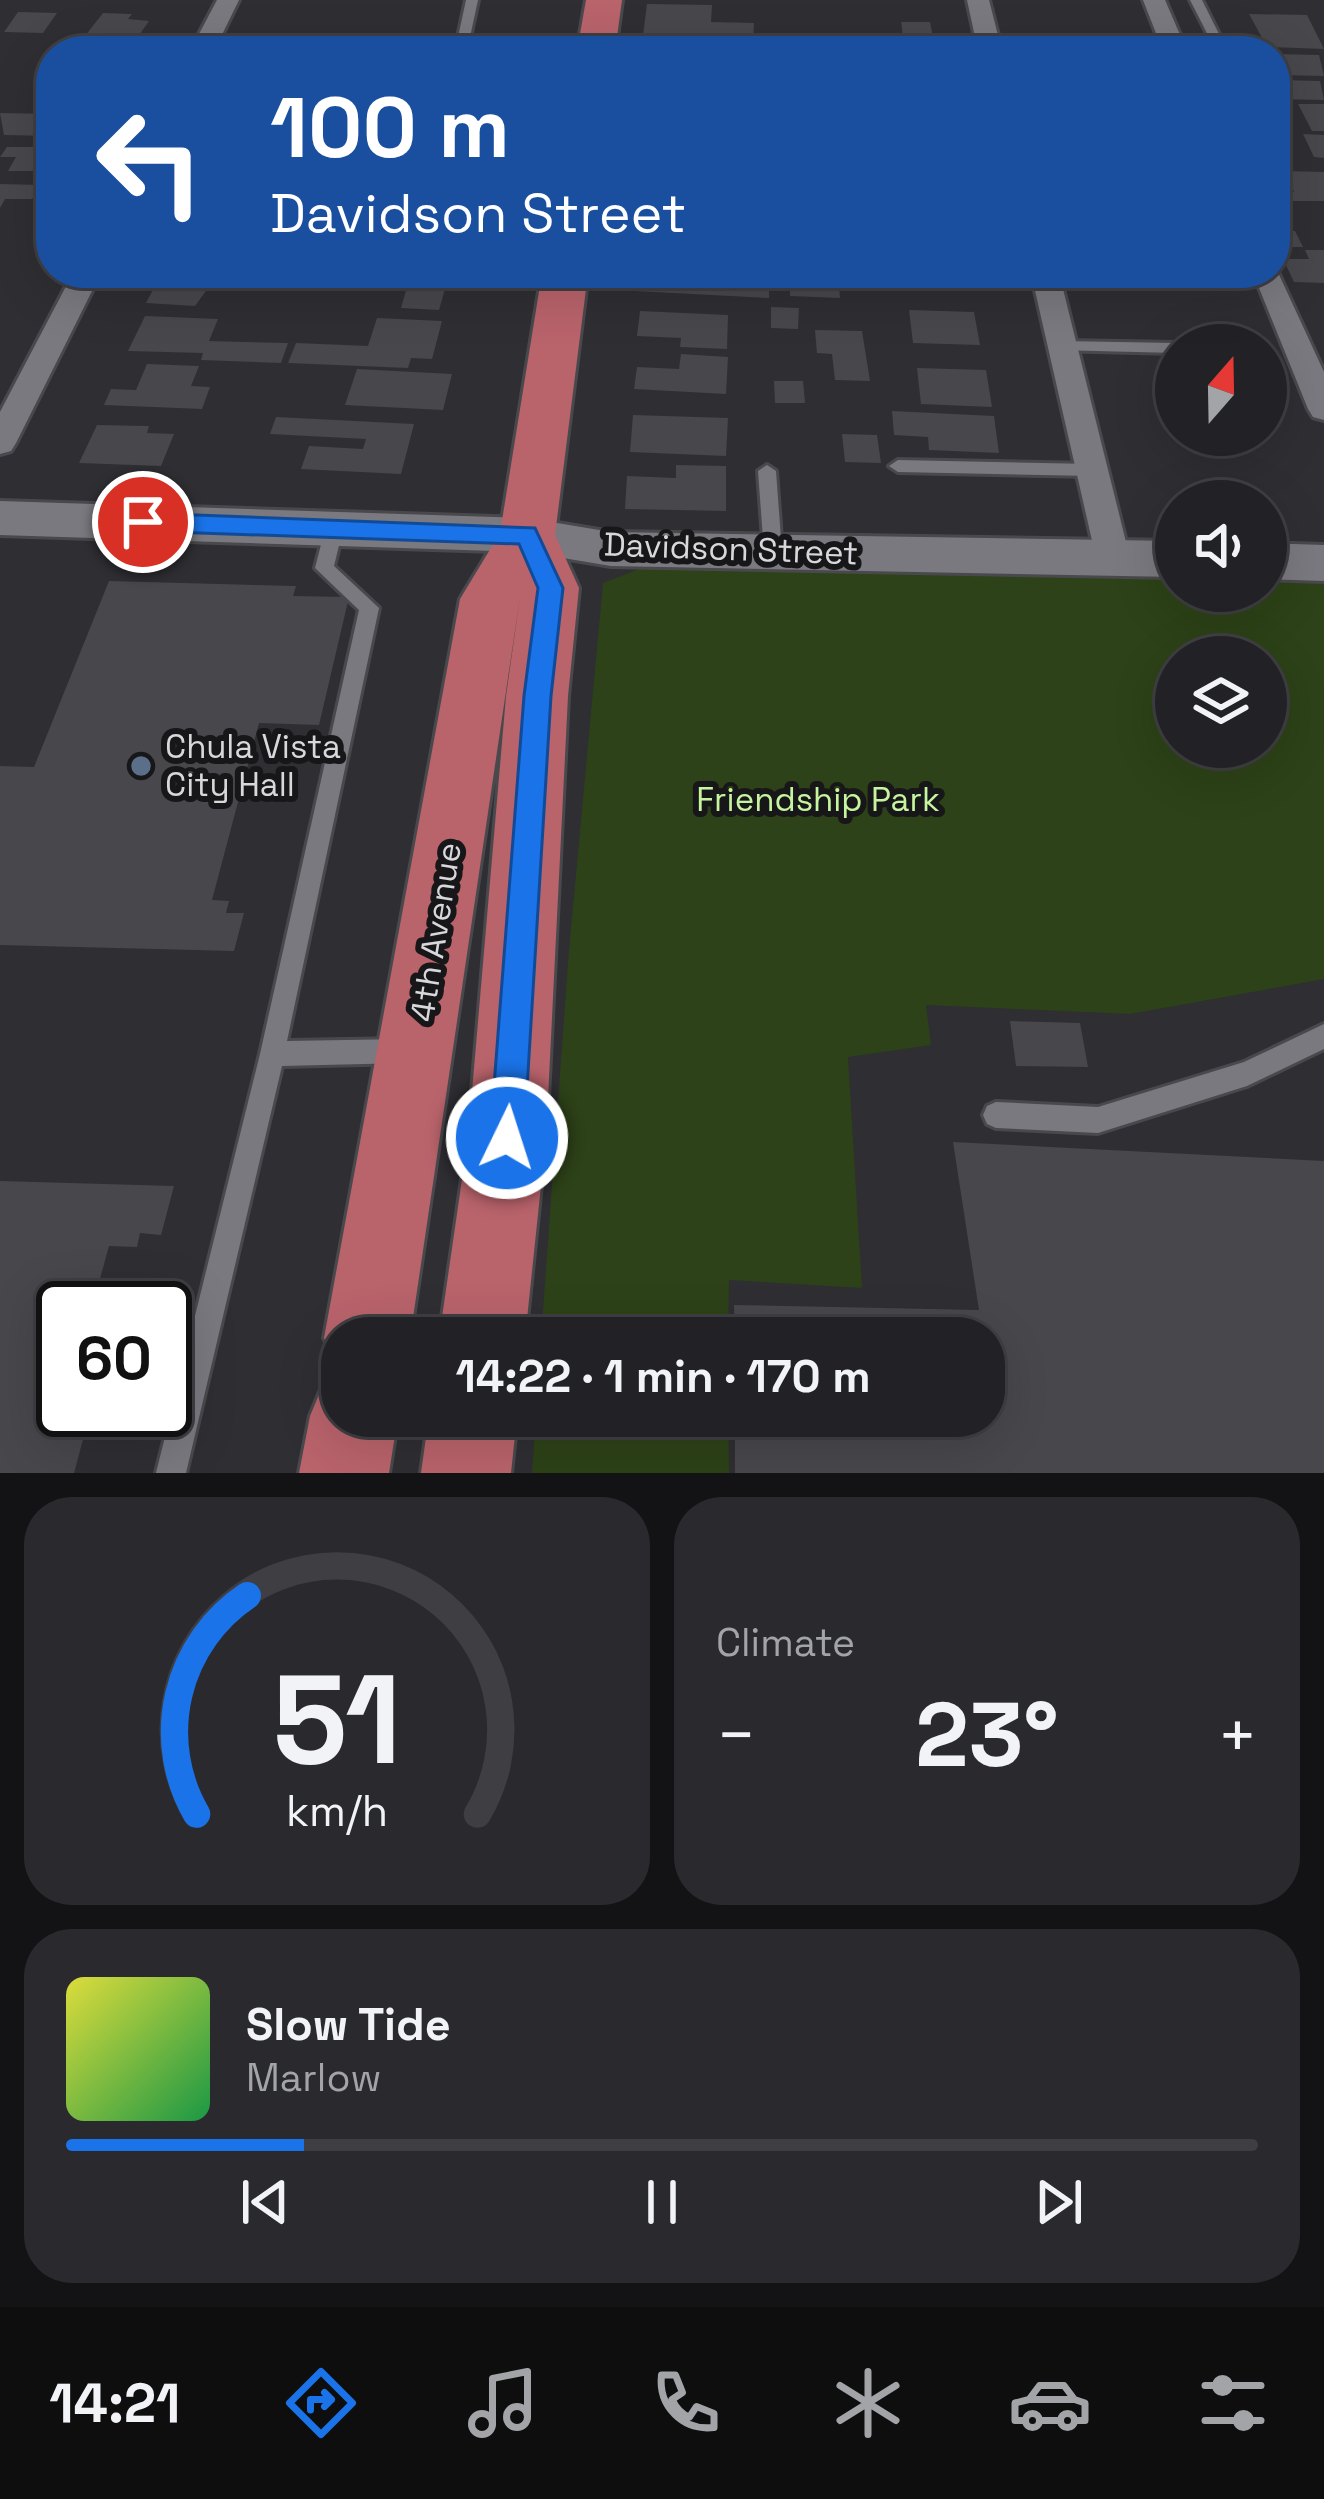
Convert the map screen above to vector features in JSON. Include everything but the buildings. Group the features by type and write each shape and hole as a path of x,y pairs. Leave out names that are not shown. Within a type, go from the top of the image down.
{"main road":[{"path":"598,36 604,0"},
{"name":"4th Avenue","path":"372,1317 489,598 527,535 563,288"},
{"path":"485,1317 507,1138 537,696 550,588 527,535"},
{"path":"344,1473 350,1437"},
{"path":"466,1473 470,1437"}],"street":[{"path":"210,36 228,0"},
{"path":"978,0 986,36"},
{"path":"1154,0 1169,36"},
{"path":"0,443 79,288"},
{"path":"1048,288 1113,558"},
{"path":"1273,288 1324,409"},
{"name":"Davidson Street","path":"0,518 527,535 611,549 1155,559"},
{"path":"1287,562 1324,563"}],"lane":[{"path":"464,36 472,0"},
{"path":"1196,0 1214,36"},
{"path":"1062,346 1155,348"},
{"path":"898,466 1092,470"},
{"path":"767,471 772,552"},
{"path":"171,1473 272,1054 369,608 323,568 334,529"},
{"path":"996,1115 1098,1120 1247,1073 1324,1036"},
{"path":"272,1054 417,1051"}],"green space":[{"name":"Friendship Park","path":"652,564 1155,576 1155,612 1287,612 1287,579 1324,580 1324,979 1130,1014 926,1005 931,1045 848,1057 862,1288 729,1280 728,1317 543,1317 569,950 603,583"},
{"path":"535,1437 728,1437 729,1473 532,1473"}],"place":[{"name":"Chula Vista City Hall","path":"141,766"}],"route":[{"path":"143,522 527,535 550,588 537,696 507,1138"}]}
